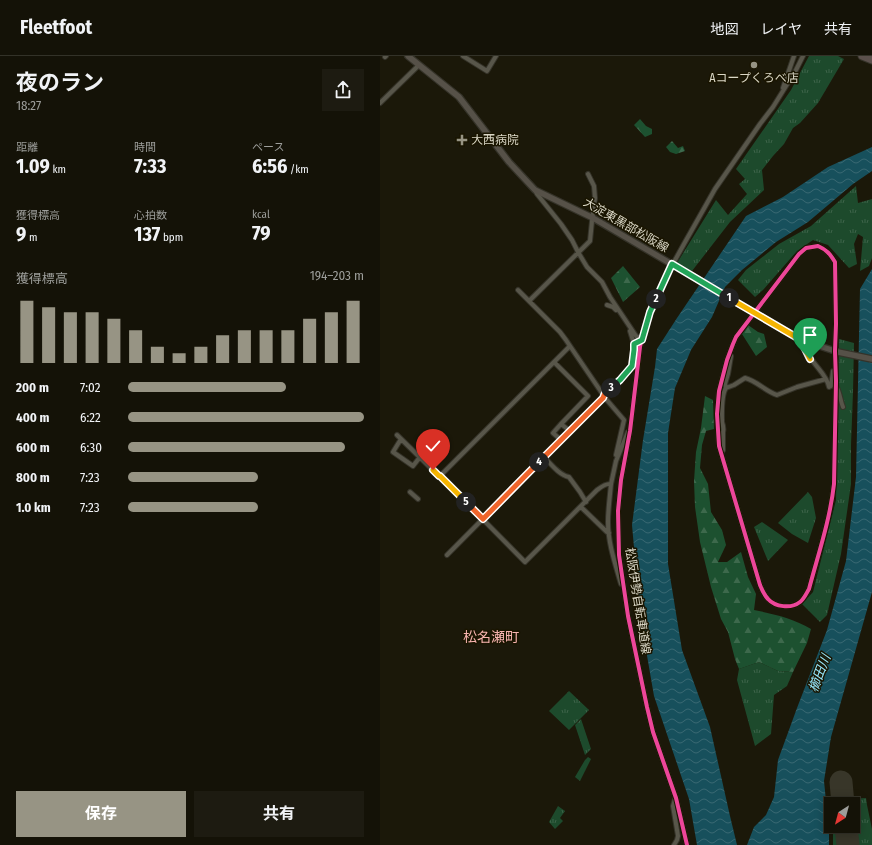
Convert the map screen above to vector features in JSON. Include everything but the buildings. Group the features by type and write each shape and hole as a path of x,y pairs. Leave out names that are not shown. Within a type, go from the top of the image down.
{"highway":[{"path":"862,56 872,60"}],"main road":[{"name":"大淀東黒部松阪線","path":"408,56 460,97 509,162 535,190 593,218 801,340 836,351 872,359"}],"street":[{"path":"463,56 487,71 496,56"},
{"path":"781,95 794,56"},
{"path":"781,95 803,56"},
{"path":"380,103 419,64"},
{"name":"松阪伊勢自転車道線","path":"688,845 676,798 653,732 628,616 619,555 618,511 622,471 630,431 637,368 642,340 650,312 673,265 715,189 781,95"},
{"path":"529,301 590,241 595,198 594,186 588,174"},
{"path":"535,190 572,240 587,267 602,282 620,313 636,336 642,340 634,344"},
{"path":"818,246 830,254 835,262 836,324 833,498 827,526 809,589 806,596 799,602 788,606 782,606 771,602 760,585 719,446 717,414 719,391 731,348 736,337 753,312 802,251 806,248 818,246"},
{"path":"518,290 560,332 604,396 624,420 615,459 616,461"},
{"path":"607,305 612,306 617,312 620,313"},
{"path":"447,555 603,398 605,393 620,380 632,366 634,344 631,333 618,314 620,313"},
{"path":"801,340 810,359 826,378 829,386 831,386 833,371 835,370"},
{"path":"440,476 570,346"},
{"path":"721,453 723,450 722,436 724,433 722,405 732,354 731,348"},
{"path":"554,362 588,396 553,433 561,440"},
{"path":"726,388 734,385 744,378 755,382 777,395 797,387 826,380"},
{"path":"836,386 843,407"},
{"path":"561,424 570,431"},
{"path":"624,587 621,584 610,544 608,522 611,484 616,461 628,432 630,431"},
{"path":"397,435 526,562 603,486 609,483 611,484"},
{"path":"401,439 393,452 413,466 420,457"},
{"path":"544,457 560,473 569,477 586,502"},
{"path":"410,492 418,499"},
{"path":"581,507 609,533"},
{"path":"674,845 678,836 673,806 676,798"}],"green space":[{"path":"809,56 838,56 844,59 818,103 800,123 793,128 784,144 762,170 764,190 730,222 692,271 677,263 716,200 728,215 747,194 739,184 745,179 736,169 791,90"},
{"path":"640,119 646,126 652,129 652,134 645,137 634,125"},
{"path":"672,141 678,148 683,146 685,151 676,154 670,152 666,147"},
{"path":"856,186 858,203 872,199 872,258 869,266 860,271 863,237 858,234 854,244 857,264 849,268 828,245 813,240 797,251 755,297 738,280 746,270 779,244 811,226"},
{"path":"623,266 640,287 623,302 611,278"},
{"path":"748,325 764,334 767,347 756,356 742,334"},
{"path":"839,339 854,343 851,484 841,554 827,615 820,622 802,604 813,592 836,500"},
{"path":"705,396 713,400 714,429 706,431 702,445 700,468 708,484 711,512 722,530 726,545 718,562 727,562 741,552 748,577 756,594 754,610 790,619 811,629 807,643 793,672 778,671 759,662 739,669 728,632 721,619 711,587 700,542 695,507 694,481 696,452"},
{"path":"808,492 812,497 816,518 808,543 792,534 778,523"},
{"path":"762,522 788,540 768,561 754,527"},
{"path":"759,662 778,671 793,672 787,686 774,695 771,734 755,746 737,680 739,669"},
{"path":"569,691 589,710 569,730 549,711"},
{"path":"581,719 591,749 585,755 575,725"},
{"path":"588,757 591,759 580,781 575,777"},
{"path":"860,798 866,798 872,829 872,845 850,845 849,833 860,833"},
{"path":"558,806 565,811 560,818 563,821 555,829 549,822"},
{"path":"833,833 844,833 845,845 833,845"}],"water":[{"path":"872,147 872,171 853,184 808,222 776,242 742,270 725,287 712,317 691,350 675,388 668,433 668,564 682,650 710,727 737,845 697,845 689,799 654,696 640,615 632,525 657,349 746,216 783,197 828,167"},
{"name":"櫛田川","path":"872,269 872,592 831,737 824,781 826,797 824,797 824,833 829,833 829,845 747,845 754,827 766,815 774,797 778,760 827,630 846,561 856,477 860,289"}],"runway":[{"path":"841,782 842,797"},
{"path":"847,833 848,845"}],"cycle path":[{"path":"818,246 828,252 835,262 836,381 834,484 827,524 809,589 800,602 792,606 783,606 771,602 764,594 760,585 719,446 717,414 719,391 727,360 736,337 799,254 806,248 818,246"},
{"path":"672,265 649,315 642,336 630,431 621,480 618,511 619,555 628,616 647,707 653,732 676,798 687,845"}],"place":[{"name":"Aコープくろべ店","path":"754,65"},
{"name":"大西病院","path":"462,140"}],"district":[{"name":"松名瀬町","path":"491,637"}],"route":[{"path":"433,470 483,519 603,398 605,393 620,380 632,366 634,344 642,340 650,312 672,264 801,340 810,359"}]}
